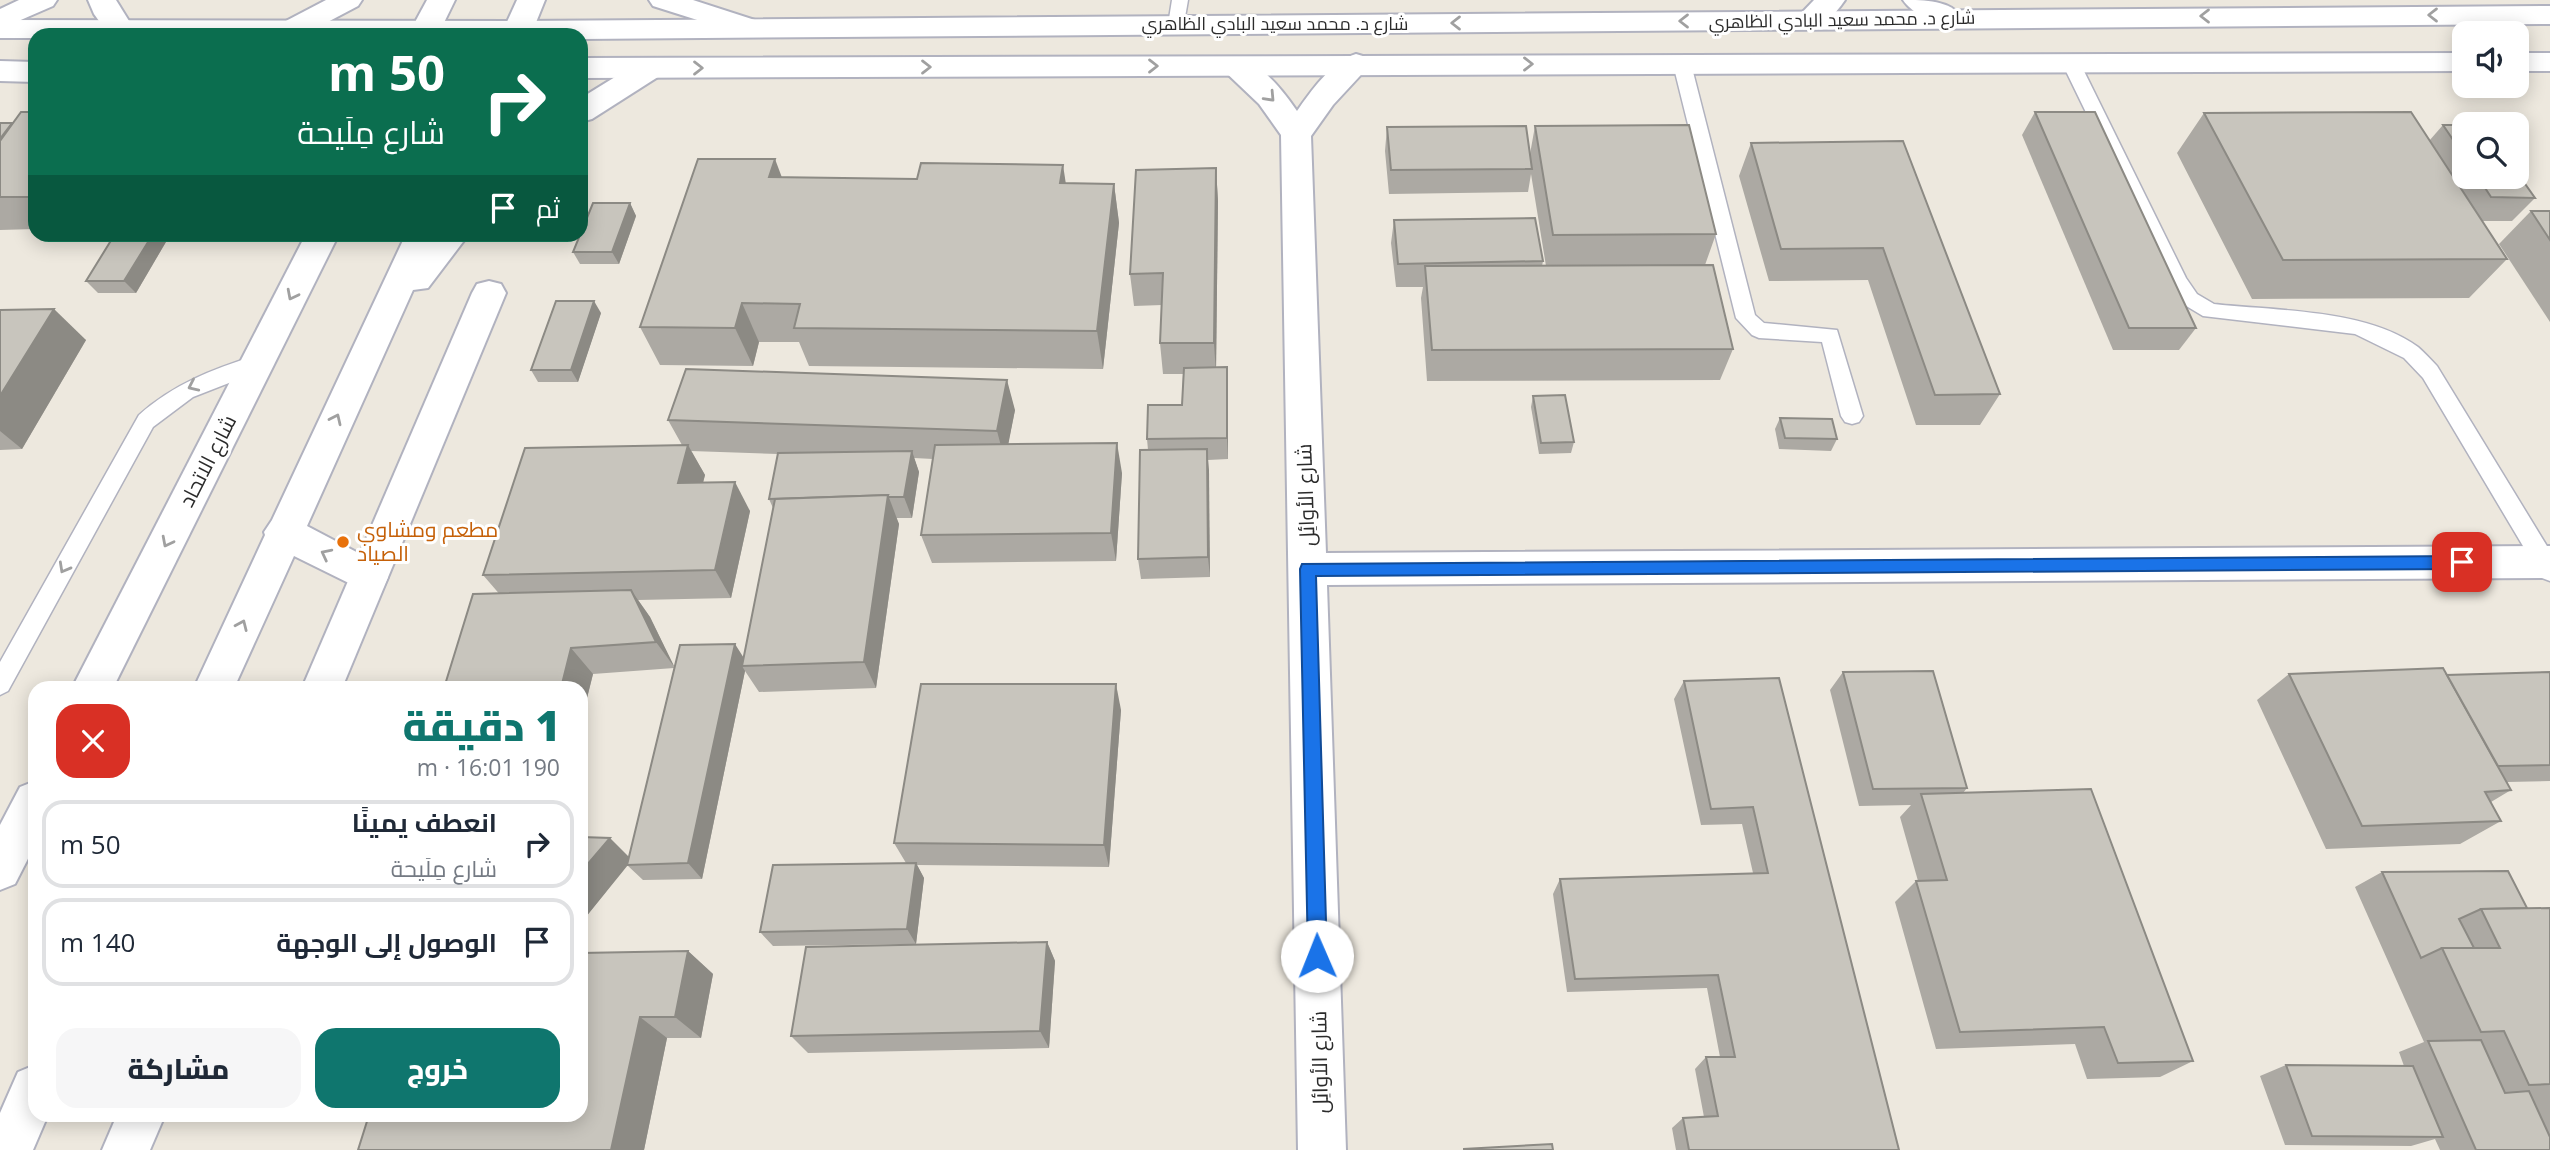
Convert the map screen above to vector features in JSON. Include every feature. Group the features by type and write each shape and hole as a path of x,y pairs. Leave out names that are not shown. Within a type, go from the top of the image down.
{"street":[{"path":"0,20 43,0"},
{"path":"102,0 119,28"},
{"path":"294,28 348,0"},
{"path":"427,28 441,0"},
{"path":"519,28 531,0"},
{"path":"663,0 751,28"},
{"path":"1808,21 1831,0"},
{"path":"1917,0 1949,18"},
{"name":"شارع د. محمد سعيد البادي الظاهري","path":"588,31 1178,12 1808,21 2550,15"},
{"path":"2127,17 2156,63"},
{"name":"شارع د. محمد سعيد البادي الظاهري","path":"0,29 28,29"},
{"name":"شارع د. محمد سعيد البادي الظاهري","path":"588,68 2452,62"},
{"path":"2529,62 2550,62"},
{"path":"1296,135 1322,97 1356,64"},
{"name":"شارع الأوائِل","path":"1234,66 1271,97 1286,115 1296,135 1322,1150"},
{"path":"588,108 651,68"},
{"path":"0,72 28,72"},
{"name":"شارع الاتحاد","path":"96,681 319,242"},
{"path":"217,681 418,242"},
{"path":"383,318 446,242"},
{"path":"325,681 489,293"},
{"path":"284,532 369,577"},
{"path":"1308,569 2548,565"},
{"path":"0,869 28,815"},
{"path":"8,1150 28,1105"},
{"path":"127,1150 138,1122"}],"lane":[{"path":"2071,63 2178,281 2190,299 2210,311 2357,327 2385,338 2411,353 2430,372 2548,565"},
{"path":"1682,64 1746,318 1759,330 1830,335 1852,416"},
{"path":"0,684 146,421 181,391 258,363"}],"building":[{"path":"21,112 28,112 28,197 0,197 0,141"},
{"path":"2035,112 2095,112 2196,328 2129,328"},
{"path":"2411,112 2452,175 2452,189 2461,189 2507,259 2283,260 2204,113"},
{"path":"0,123 12,123 0,139"},
{"path":"1689,125 1716,234 1553,235 1535,126"},
{"path":"2443,125 2452,125 2452,138"},
{"path":"1526,126 1532,169 1391,170 1387,127"},
{"path":"1903,141 2000,394 1935,395 1883,248 1781,249 1751,143"},
{"path":"698,159 775,159 769,177 917,179 921,163 1063,165 1060,183 1114,184 1097,331 794,328 800,304 742,303 735,328 640,327"},
{"path":"1216,168 1214,343 1160,343 1163,273 1130,274 1136,170"},
{"path":"2486,189 2529,189 2535,198 2491,197"},
{"path":"593,203 630,203 612,252 573,252 577,242 588,242 588,215"},
{"path":"2531,211 2550,211 2550,240"},
{"path":"1535,218 1543,261 1398,264 1394,220"},
{"path":"110,242 148,242 124,281 86,281"},
{"path":"1713,265 1733,349 1432,350 1425,266"},
{"path":"556,301 594,301 571,370 531,370"},
{"path":"54,309 0,396 0,310"},
{"path":"1227,367 1227,438 1147,439 1148,405 1182,405 1184,368"},
{"path":"686,369 1007,380 997,431 668,420"},
{"path":"1565,395 1574,442 1541,443 1533,396"},
{"path":"1780,418 1832,419 1837,439 1785,438"},
{"path":"1117,443 1111,533 921,535 935,445"},
{"path":"688,445 678,483 735,482 715,570 483,575 525,448"},
{"path":"1207,449 1208,557 1138,559 1140,450"},
{"path":"912,451 904,497 887,497 888,495 769,499 778,453"},
{"path":"888,495 864,662 742,666 775,499"},
{"path":"631,590 656,642 571,648 563,681 446,681 473,594"},
{"path":"735,644 688,863 627,865 680,645"},
{"path":"2443,668 2511,790 2485,792 2501,821 2362,826 2289,674"},
{"path":"1933,671 1967,788 1873,789 1843,672"},
{"path":"2550,672 2550,765 2498,766 2447,675"},
{"path":"1779,678 1899,1150 1689,1150 1683,1118 1718,1116 1706,1057 1735,1057 1718,975 1575,979 1560,879 1768,873 1753,807 1711,809 1684,681"},
{"path":"921,684 1116,684 1104,845 894,843"},
{"path":"2091,789 2193,1061 2118,1063 2104,1027 1960,1032 1916,881 1947,880 1921,794"},
{"path":"588,837 610,838 588,864"},
{"path":"916,863 907,929 760,932 773,865"},
{"path":"2508,871 2527,908 2481,909 2459,919 2474,948 2442,948 2421,958 2382,872"},
{"path":"2550,908 2550,1084 2529,1085 2504,1031 2481,1032 2442,948 2500,948 2481,909"},
{"path":"1047,942 1040,1031 791,1036 806,947"},
{"path":"688,951 675,1017 640,1017 611,1150 358,1150 367,1122 588,1122 588,953"},
{"path":"2481,1040 2505,1093 2529,1091 2550,1137 2550,1150 2476,1150 2428,1041"},
{"path":"2286,1065 2413,1066 2443,1137 2312,1136"},
{"path":"1552,1144 1553,1150 1464,1150 1464,1149"}],"place":[{"name":"مطعم ومشاوي الصياد","path":"343,542"}],"route":[{"path":"1317,956 1308,569 2462,562"}]}
